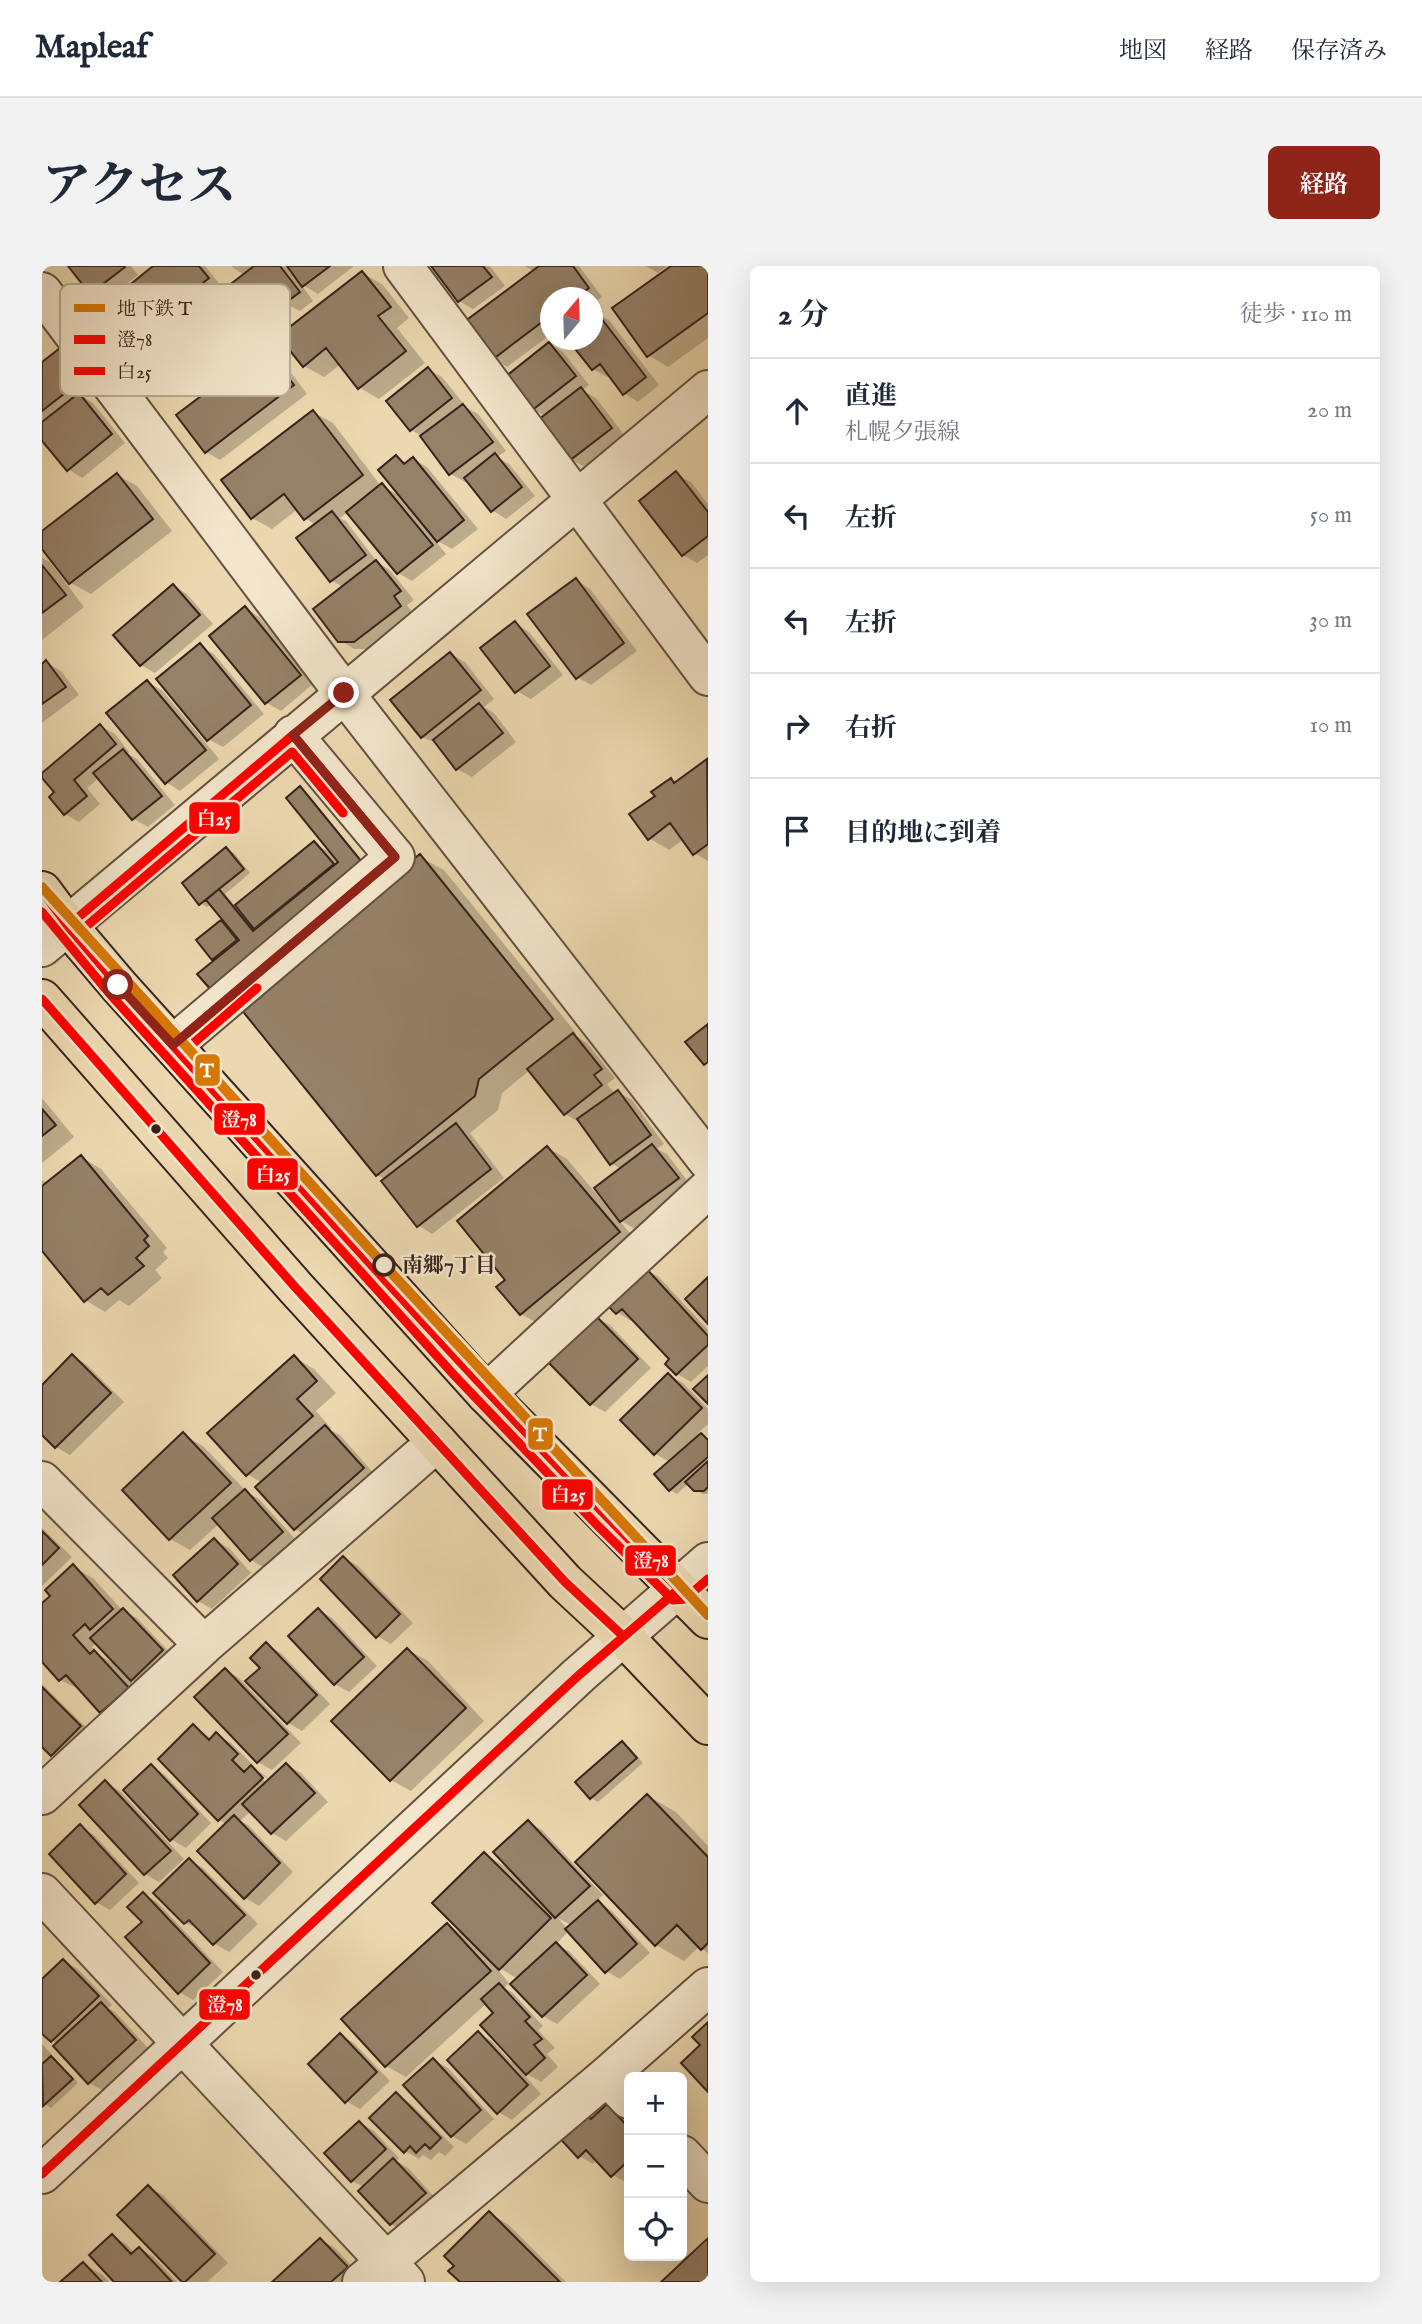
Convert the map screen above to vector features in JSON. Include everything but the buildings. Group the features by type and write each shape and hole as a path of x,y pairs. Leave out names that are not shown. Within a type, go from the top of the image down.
{"main road":[{"path":"42,891 55,936 118,985 486,1394 708,1619"},
{"path":"42,999 295,1287 565,1582 623,1636 708,1725"}],"street":[{"path":"403,266 708,676"},
{"path":"42,292 60,316"},
{"path":"55,936 708,390"},
{"path":"120,396 344,693 708,1161"},
{"path":"173,1045 395,857 293,735"},
{"path":"486,1394 708,1189"},
{"path":"42,1795 204,1645 437,1442"},
{"path":"42,1481 204,1645"},
{"path":"42,2174 623,1636 708,1562"},
{"path":"42,1893 181,2044 384,2275 618,2087 708,1987"},
{"path":"687,2160 708,2183"}],"metro line":[{"name":"T","path":"42,887 384,1265 708,1615"}],"transit line":[{"name":"澄78","path":"68,926 293,735 395,857 173,1045"},
{"name":"白25","path":"76,935 292,752 343,813"},
{"name":"澄78","path":"42,891 118,985 395,1291 535,1442 679,1589 579,1675 42,2174"},
{"name":"白25","path":"42,912 109,993 454,1375 597,1525 673,1600 685,1599 708,1579"},
{"name":"白25","path":"181,1054 257,988"},
{"name":"澄78","path":"42,999 295,1287 565,1582 623,1636"}],"place":[{"name":"南郷7丁目","path":"384,1265"}],"route":[{"path":"118,985 173,1045 395,857 293,735 344,693"}]}
